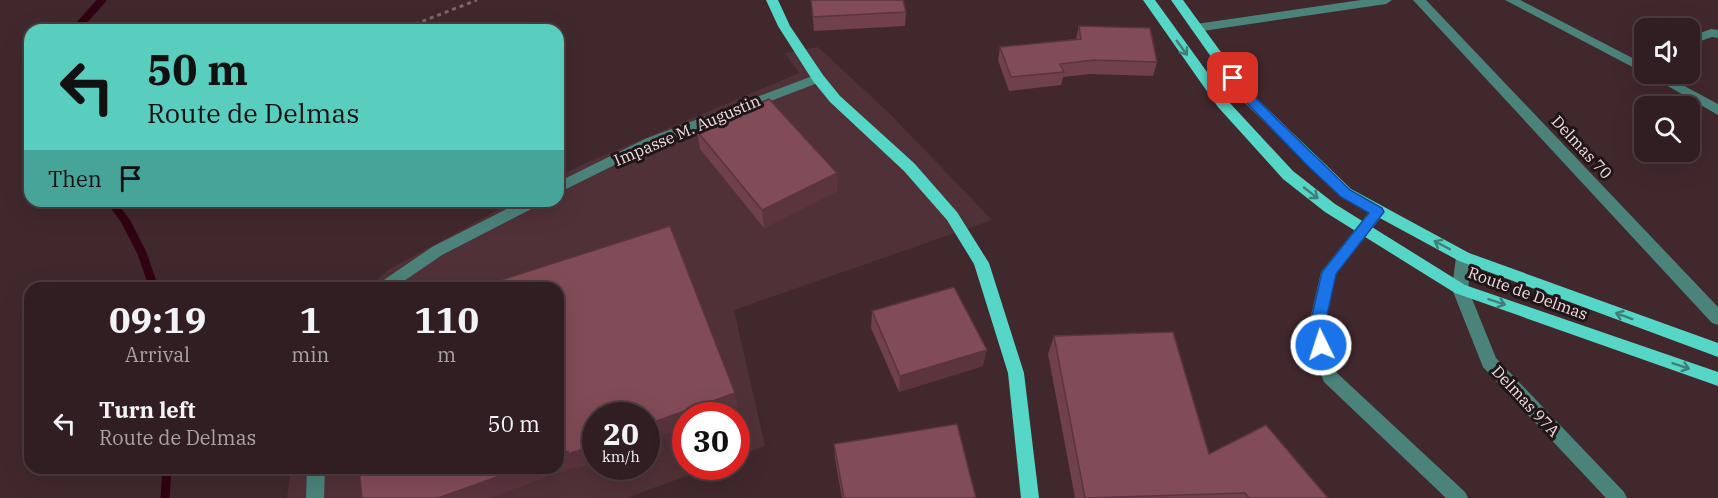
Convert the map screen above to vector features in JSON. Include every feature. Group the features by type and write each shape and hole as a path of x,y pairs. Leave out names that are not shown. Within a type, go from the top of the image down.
{"main road":[{"path":"772,0 784,27 818,78 835,99 909,167 952,216 981,263 1016,374 1030,498"},
{"name":"Route de Delmas","path":"1149,0 1223,104 1288,176 1362,230 1460,289 1718,379"},
{"name":"Route de Delmas","path":"1177,0 1245,95 1346,193 1464,257 1718,350"}],"street":[{"path":"1196,28 1386,0"},
{"name":"Delmas 70","path":"1419,0 1718,318"},
{"path":"1510,0 1634,58"},
{"path":"1700,37 1718,33"},
{"name":"Impasse M. Augustin","path":"564,185 650,142 818,78"},
{"path":"1671,84 1718,110"},
{"path":"390,282 443,249 523,207"},
{"path":"1378,212 1329,272 1316,329 1330,376 1459,498"},
{"path":"1460,289 1464,257"},
{"name":"Delmas 97A","path":"1460,289 1489,362 1618,498"},
{"path":"315,498 316,474"}],"path":[{"path":"415,24 477,0"}],"shaded area":[{"path":"818,47 892,116 992,220 734,310 765,446 750,452 750,402 672,402 672,480 675,480 627,498 287,498 290,474 564,474 564,282 375,282 388,270 503,207 564,207 564,174 799,73 785,53"}],"building":[{"path":"811,0 903,0 906,12 813,17"},
{"path":"1079,26 1150,28 1157,62 1093,60 1060,64 1064,72 1011,77 1000,47 1081,39"},
{"path":"769,99 837,173 762,210 697,131"},
{"path":"670,226 735,393 710,402 672,402 672,415 660,420 660,402 582,402 582,450 568,454 568,451 564,453 564,282 495,282"},
{"path":"954,287 987,350 900,376 872,311"},
{"path":"1173,332 1209,454 1266,425 1328,498 1249,498 1245,493 1085,498 1054,336"},
{"path":"957,424 976,498 844,498 834,444"},
{"path":"360,474 505,474 438,498 362,498"}],"waterway":[{"path":"80,24 102,0"},
{"path":"115,207 127,223"},
{"path":"126,222 142,253 152,282"},
{"path":"165,498 167,474"}],"route":[{"path":"1233,78 1245,95 1312,162 1346,193 1378,212 1329,272 1316,329 1321,345"}]}
